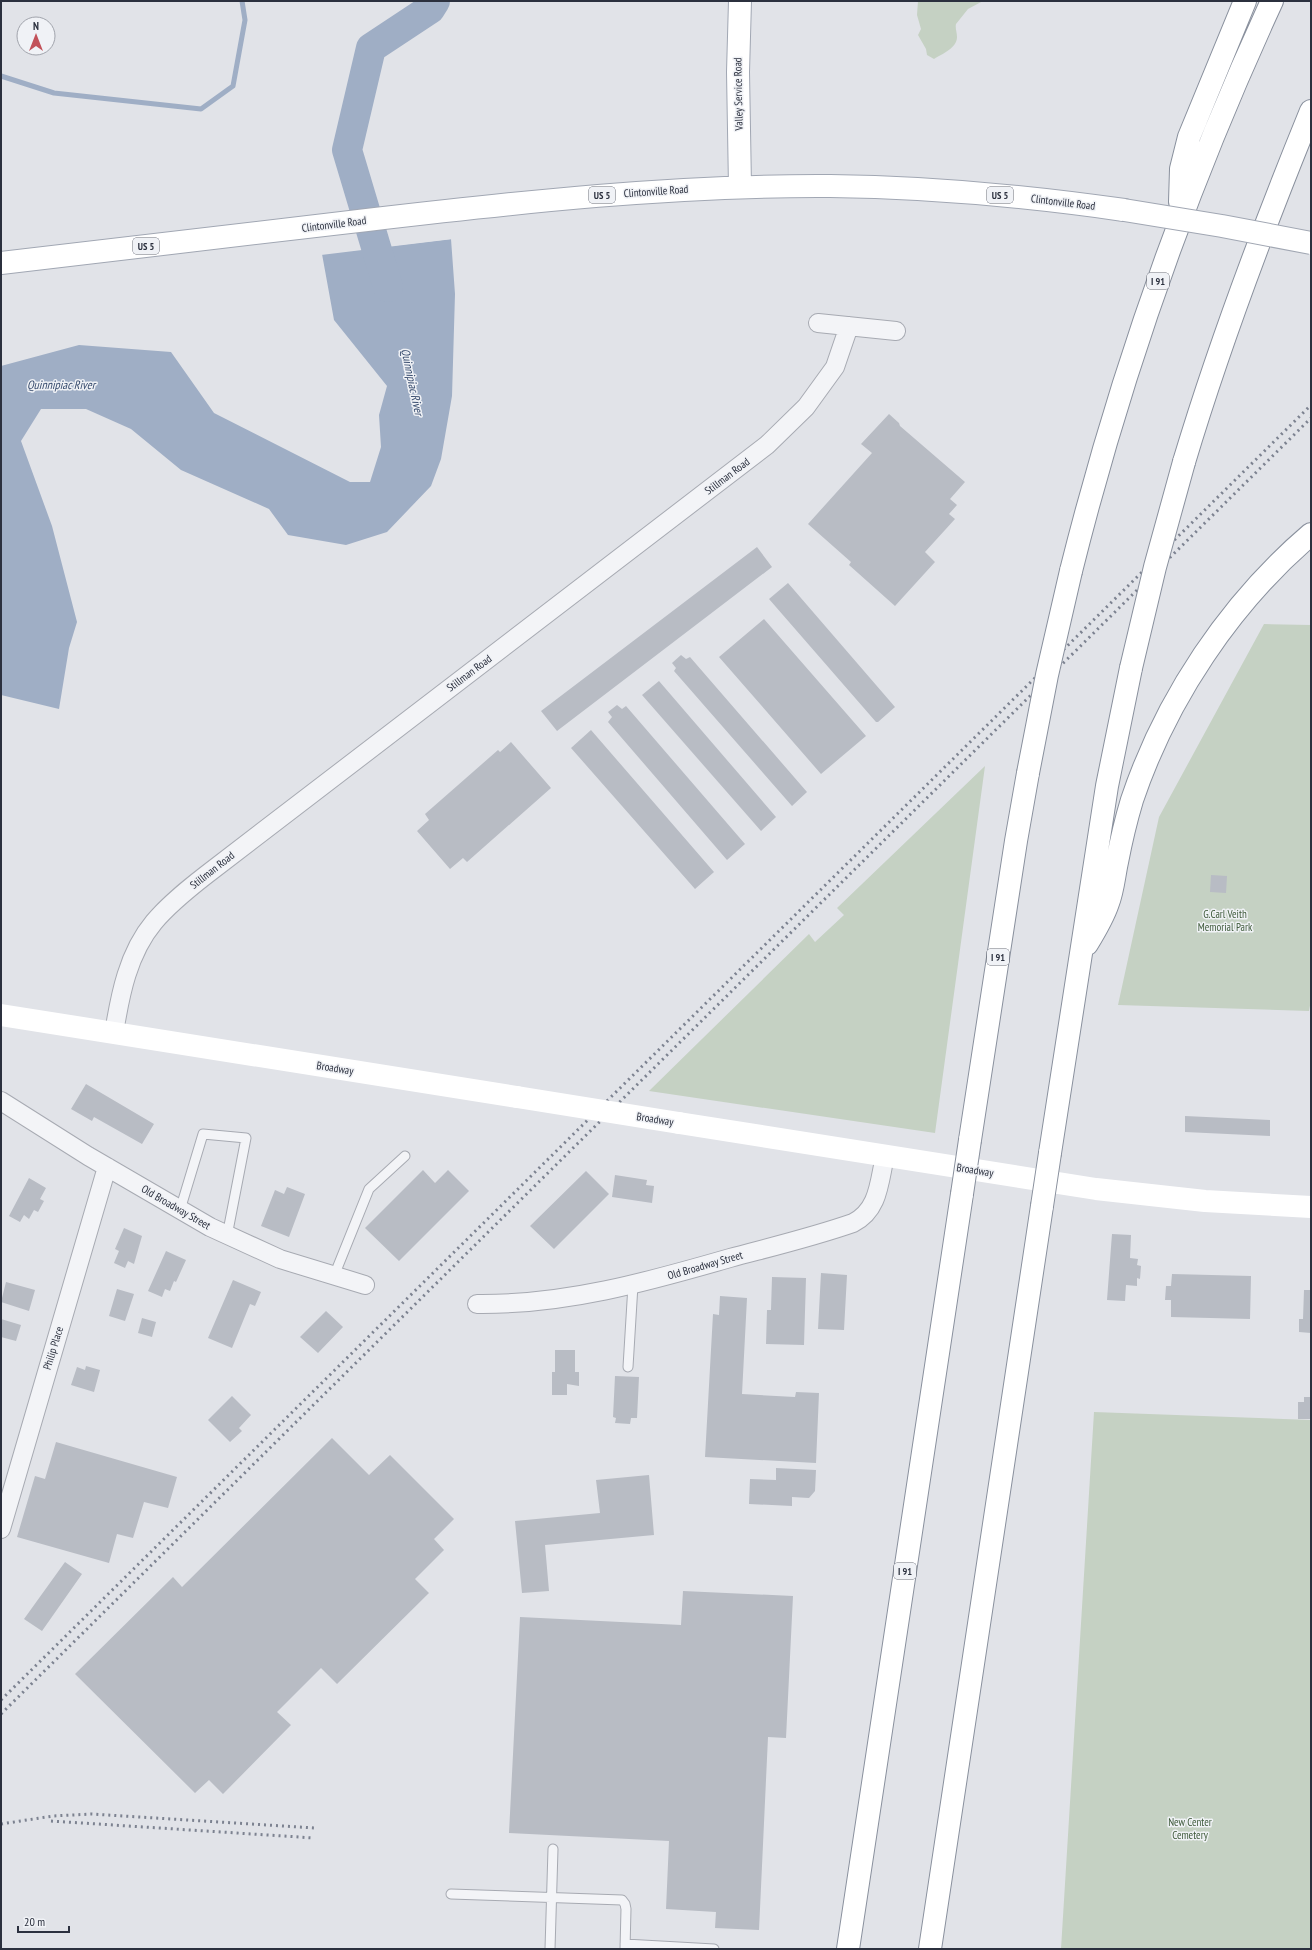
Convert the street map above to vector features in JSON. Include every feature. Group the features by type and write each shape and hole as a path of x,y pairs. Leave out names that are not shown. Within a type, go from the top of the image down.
{"main road":[{"name":"Valley Service Road","path":"740,1 738,72 740,187"},
{"path":"1181,216 1181,169 1189,137 1245,1"},
{"name":"I 91","path":"848,1949 1016,841 1046,682 1092,487 1116,406 1181,216 1218,124 1272,1"},
{"path":"930,1949 1050,1153 1111,764 1131,668 1155,567 1184,462 1214,366 1246,277 1311,111"},
{"name":"Clintonville Road","path":"1,264 465,208 590,196 740,187 831,186 934,190 1054,200 1222,226 1311,243"},
{"path":"1081,953 1094,934 1108,904 1121,839 1132,800 1149,758 1173,709 1198,666 1238,609 1267,576 1311,534"},
{"name":"Broadway","path":"1,1015 885,1156 1150,1196 1205,1201 1311,1207"}],"street":[{"path":"818,323 896,331"},
{"name":"Stillman Road","path":"114,1033 123,987 132,960 154,922 177,898 206,874 767,445 806,407 835,367 849,326"},
{"name":"Old Broadway Street","path":"1,1101 107,1167 228,1236 280,1259 365,1285"},
{"name":"Old Broadway Street","path":"477,1304 506,1304 542,1301 633,1286 857,1221 867,1214 874,1202 885,1156"},
{"name":"Philip Place","path":"1,1529 24,1445 107,1167"}],"lane":[{"path":"180,1210 204,1134 246,1138 228,1236"},
{"path":"334,1276 369,1189 405,1156"},
{"path":"628,1367 633,1286"},
{"path":"550,1949 553,1849"},
{"path":"451,1894 622,1900 626,1909 625,1946 714,1949"}],"green space":[{"path":"918,1 983,1 968,9 956,24 957,37 955,44 934,59 927,55 926,49 918,35 921,29 917,15"},
{"name":"G.Carl Veith Memorial Park","path":"1264,624 1311,625 1311,1000 1309,1011 1118,1005 1159,817"},
{"path":"985,766 935,1133 649,1091 809,934 815,942 844,915 837,908"},
{"name":"New Center Cemetery","path":"1094,1412 1311,1420 1311,1949 1061,1949"}],"water":[{"path":"451,239 455,294 452,396 441,459 431,486 387,532 346,545 288,535 269,509 181,470 131,429 86,409 41,409 21,441 52,526 77,622 69,648 59,709 1,695 1,366 79,345 171,352 214,413 350,482 370,482 381,447 379,415 387,386 334,320 322,254"}],"pier":[{"path":"451,237 453,239 321,255 322,252"}],"building":[{"path":"889,414 899,423 900,426 965,482 950,499 957,505 949,514 955,519 925,552 935,562 895,606 849,565 851,562 808,524 872,453 861,444"},
{"path":"757,547 772,567 557,731 541,711"},
{"path":"788,583 895,707 878,722 876,722 769,599"},
{"path":"764,619 866,736 821,774 719,657"},
{"path":"681,655 686,659 690,657 807,792 792,806 674,671 676,668 672,663"},
{"path":"659,681 776,817 761,831 642,695"},
{"path":"617,705 622,709 626,706 745,844 727,860 608,722 612,717 608,712"},
{"path":"591,730 714,872 695,889 571,748"},
{"path":"511,742 551,788 467,862 463,858 450,869 417,831 429,820 425,814 498,750 500,752"},
{"path":"1211,875 1227,876 1226,893 1210,892"},
{"path":"86,1084 154,1124 142,1144 94,1117 92,1121 71,1109"},
{"path":"1185,1116 1270,1120 1270,1136 1185,1132"},
{"path":"423,1170 435,1183 448,1170 469,1191 399,1261 365,1228"},
{"path":"586,1171 609,1194 554,1249 530,1226"},
{"path":"615,1175 647,1180 646,1185 654,1186 652,1203 612,1197"},
{"path":"29,1178 46,1188 40,1199 44,1201 38,1212 34,1210 29,1219 24,1215 20,1222 9,1216"},
{"path":"287,1187 305,1194 289,1237 261,1226 275,1190 284,1194"},
{"path":"124,1228 142,1236 134,1264 128,1261 125,1268 114,1263 119,1251 115,1249"},
{"path":"1112,1234 1131,1235 1130,1258 1138,1259 1137,1265 1141,1266 1140,1279 1137,1278 1137,1286 1126,1285 1125,1301 1107,1300"},
{"path":"166,1251 186,1260 176,1282 174,1281 170,1291 165,1289 162,1297 148,1291"},
{"path":"821,1273 847,1275 844,1330 818,1329"},
{"path":"1172,1274 1251,1276 1250,1319 1171,1317 1171,1300 1165,1300 1166,1286 1171,1286"},
{"path":"772,1277 806,1278 804,1345 766,1344 767,1310 771,1310"},
{"path":"233,1280 261,1292 255,1306 250,1304 232,1348 208,1338"},
{"path":"6,1282 35,1290 29,1311 1,1302"},
{"path":"117,1289 134,1294 125,1321 109,1316"},
{"path":"1304,1290 1311,1290 1311,1333 1299,1332 1299,1319 1303,1319"},
{"path":"720,1296 747,1298 742,1394 795,1397 796,1392 819,1393 816,1463 705,1457 713,1314 719,1315"},
{"path":"326,1311 343,1327 318,1353 300,1337"},
{"path":"142,1318 156,1322 152,1337 138,1333"},
{"path":"1,1319 21,1325 16,1341 1,1337"},
{"path":"555,1350 575,1350 575,1372 579,1372 579,1386 567,1384 567,1395 552,1395 552,1372 555,1372"},
{"path":"86,1366 100,1370 94,1392 71,1385 77,1367 85,1370"},
{"path":"615,1376 639,1377 637,1418 631,1418 630,1424 615,1423 616,1418 613,1417"},
{"path":"232,1396 251,1415 239,1428 242,1431 230,1442 208,1420"},
{"path":"1304,1397 1311,1397 1311,1419 1298,1419 1298,1402 1304,1402"},
{"path":"332,1438 369,1475 390,1455 454,1519 434,1539 444,1550 415,1579 429,1593 337,1684 321,1668 277,1712 291,1725 223,1794 209,1780 195,1793 75,1674 173,1577 182,1587"},
{"path":"56,1442 177,1477 168,1508 144,1502 133,1538 117,1534 109,1563 17,1537 35,1476 45,1479"},
{"path":"776,1468 816,1470 815,1491 809,1498 792,1497 792,1506 749,1504 750,1479 776,1480"},
{"path":"649,1475 654,1535 545,1545 549,1591 522,1593 515,1521 600,1513 596,1480"},
{"path":"65,1562 82,1574 42,1631 24,1619"},
{"path":"683,1591 793,1596 786,1738 768,1737 759,1930 715,1928 716,1912 666,1909 669,1841 509,1833 520,1617 681,1625"}],"waterway":[{"path":"1,76 54,93 201,109 233,86 245,20 242,1"},
{"name":"Quinnipiac River","path":"388,287 347,150 371,48 430,9 435,1"}],"railway":[{"path":"1,1700 1311,405"},
{"path":"1,1714 1311,418"},
{"path":"1,1824 53,1816 92,1814 314,1828"},
{"path":"51,1821 314,1838"}]}
